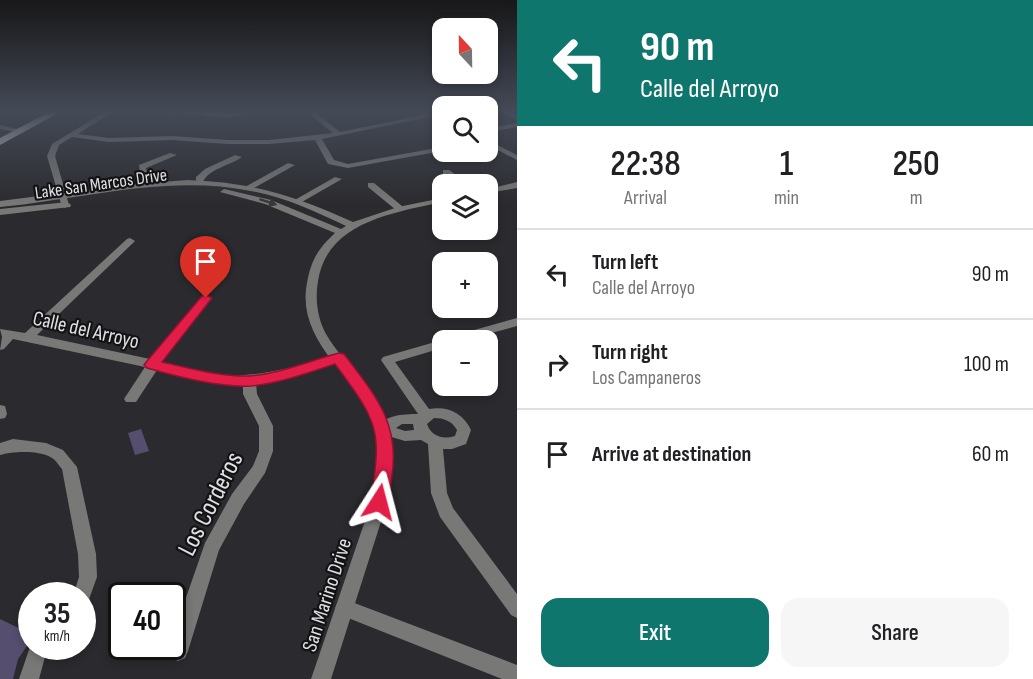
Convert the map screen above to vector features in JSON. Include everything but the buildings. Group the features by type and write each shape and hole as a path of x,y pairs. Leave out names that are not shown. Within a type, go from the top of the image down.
{"street":[{"path":"59,143 51,156 64,201"},
{"path":"321,143 331,162 348,166 432,151"},
{"path":"498,148 517,158"},
{"path":"146,184 142,167 173,155"},
{"path":"200,182 200,177 208,171 238,157"},
{"path":"249,188 291,165"},
{"path":"297,201 338,179"},
{"name":"Lake San Marcos Drive","path":"0,212 146,184 200,182 249,188 297,201 348,229"},
{"path":"371,185 399,208"},
{"path":"498,189 517,185"},
{"name":"Lake San Marcos Drive","path":"0,204 64,201 143,192 209,190 268,202 348,229"},
{"name":"San Marino Drive","path":"321,679 379,502 386,458 383,429 372,402 326,342 314,321 310,300 311,284 316,263 335,238 348,229 365,219 399,208 432,202"},
{"path":"28,337 130,241"},
{"path":"131,399 150,372 152,365 206,298"},
{"path":"489,330 517,322"},
{"path":"0,346 5,334"},
{"name":"Calle del Arroyo","path":"5,334 219,379 249,381 288,374 339,358"},
{"path":"432,347 387,360 424,417 421,429 430,438 439,493 446,512 517,609"},
{"name":"Los Corderos","path":"186,626 211,548 238,499 260,469 266,451 266,426 250,394 249,381"},
{"path":"445,413 458,420 464,430 464,435 456,443 405,436 383,429 400,419 445,413"},
{"path":"0,449 13,445 46,449 58,454 69,467 87,554 86,582"},
{"path":"344,608 494,673 517,675"},
{"path":"29,679 35,660"}],"shaded area":[{"path":"141,429 149,451 135,455 128,433"},
{"path":"0,619 18,628 18,659 13,679 0,679"}],"route":[{"path":"206,298 152,365 219,379 249,381 288,374 339,358 372,402 383,429 386,458 379,502"}]}
